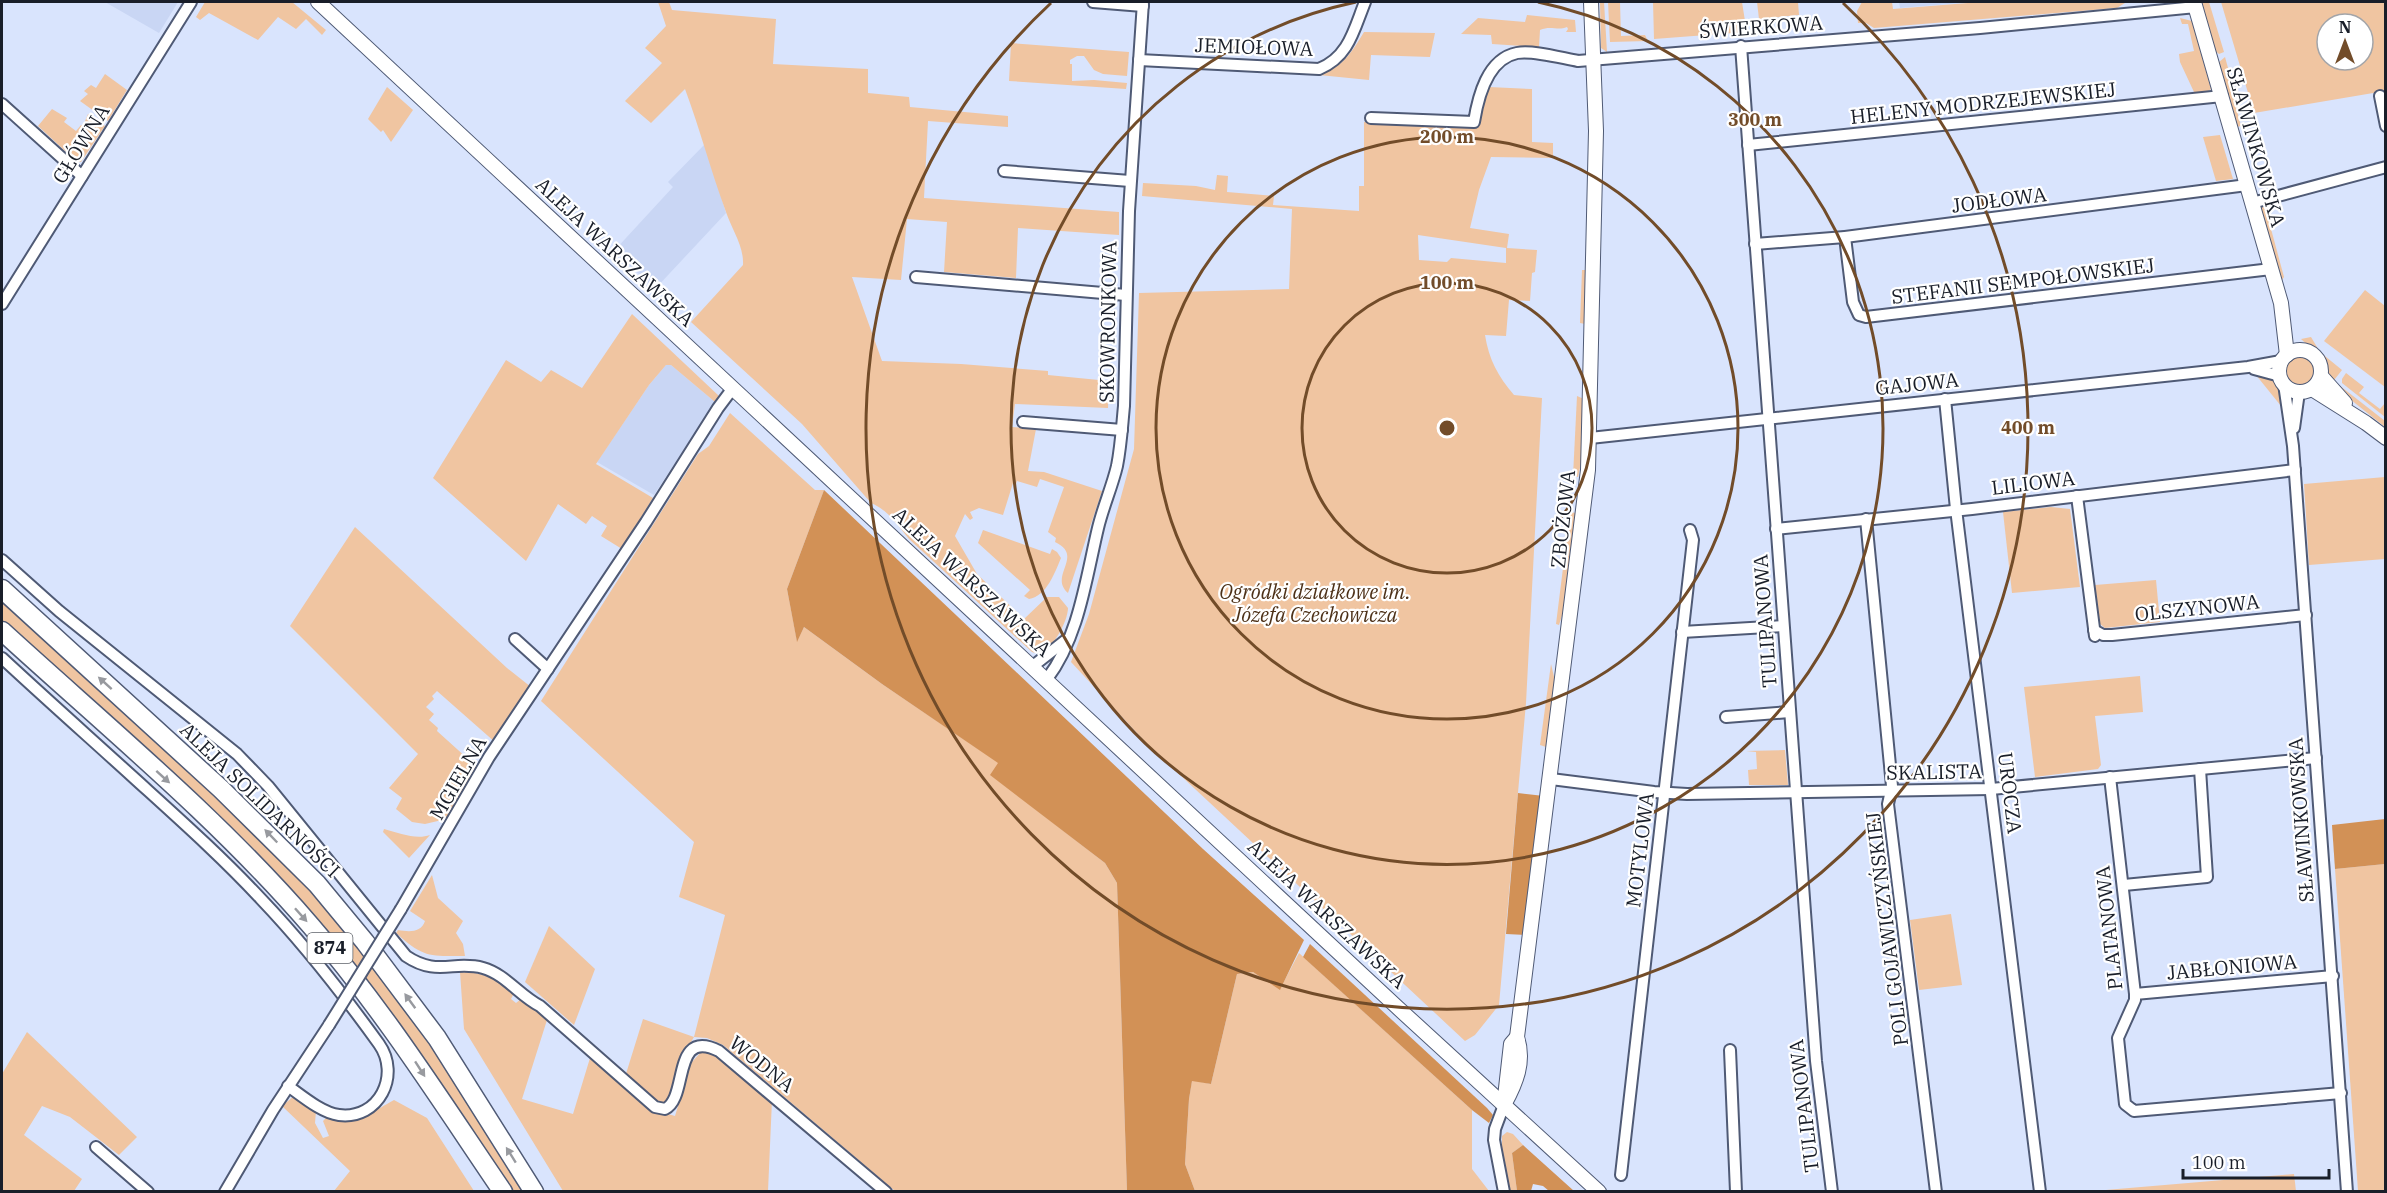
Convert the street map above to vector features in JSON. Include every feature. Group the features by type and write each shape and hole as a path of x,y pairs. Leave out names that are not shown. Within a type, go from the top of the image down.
{"main road":[{"name":"ALEJA SOLIDARNOŚCI","path":"2,589 256,821 317,884 366,942 437,1038 534,1191"},
{"name":"874","path":"2,631 218,828 310,925 388,1023 503,1191"}],"street":[{"name":"GŁÓWNA","path":"2,304 191,2"},
{"name":"ALEJA WARSZAWSKA","path":"318,2 1599,1191"},
{"path":"1093,2 1143,4"},
{"name":"JEMIOŁOWA","path":"1139,60 1319,69 1340,56 1365,2"},
{"name":"ZBOŻOWA","path":"1504,1105 1511,1044 1517,1037 1551,779 1584,512 1590,438 1596,131 1591,2"},
{"name":"SKOWRONKOWA","path":"1047,680 1059,662 1079,607 1116,467 1122,430 1130,181 1143,4"},
{"name":"ŚWIERKOWA","path":"1371,118 1474,122 1479,92 1495,68 1512,55 1526,53 1578,61 1991,27 2195,4"},
{"name":"SŁAWINKOWSKA","path":"2195,4 2281,303 2303,350"},
{"name":"TULIPANOWA","path":"1741,46 1816,1061 1832,1191"},
{"name":"HELENY MODRZEJEWSKIEJ","path":"1748,145 2222,96"},
{"path":"2380,96 2385,126"},
{"path":"2,104 82,176"},
{"path":"2252,202 2385,167"},
{"path":"1004,171 1130,181"},
{"name":"JODŁOWA","path":"1755,244 1845,237 2247,185"},
{"name":"STEFANII SEMPOŁOWSKIEJ","path":"1845,237 1855,311 1866,317 2271,268"},
{"path":"916,277 1126,295"},
{"name":"SŁAWINKOWSKA","path":"2281,303 2284,358"},
{"path":"2305,391 2320,376 2321,367 2317,358 2303,350 2284,358 2282,380 2366,423"},
{"name":"GAJOWA","path":"1590,438 2248,367 2284,358"},
{"name":"GAJOWA","path":"2248,367 2282,380"},
{"path":"2320,376 2366,423 2385,438"},
{"name":"SŁAWINKOWSKA","path":"2282,380 2295,470 2347,1191"},
{"name":"MGIELNA","path":"225,1191 288,1086 401,909 489,757 733,388"},
{"name":"SŁAWINKOWSKA","path":"2293,446 2295,409 2305,391"},
{"name":"UROCZA","path":"1945,399 1956,509 2040,1191"},
{"path":"1023,422 1122,430"},
{"name":"LILIOWA","path":"1776,529 2295,470"},
{"name":"OLSZYNOWA","path":"2077,496 2094,633 2112,635 2306,615"},
{"name":"POLI GOJAWICZYŃSKIEJ","path":"1866,519 1891,791 1889,812 1936,1191"},
{"name":"MOTYLOWA","path":"1621,1174 1693,540 1690,530"},
{"name":"WODNA","path":"2,560 59,611 237,754 268,786 406,956 422,966 483,968 498,975 524,997 540,1006 655,1107 665,1109 672,1103 686,1057 691,1050 709,1045 886,1191"},
{"path":"1682,632 1783,626"},
{"path":"1033,666 1068,638"},
{"path":"515,639 548,669"},
{"path":"2,658 189,827 262,900 357,1014 381,1047 388,1064 387,1082 378,1100 363,1112 356,1114 336,1114 326,1111 288,1086"},
{"path":"1726,717 1789,712"},
{"name":"SKALISTA","path":"1551,779 1665,793 1991,789 2316,758"},
{"path":"2124,885 2207,877 2200,769"},
{"name":"PLATANOWA","path":"2110,777 2135,994 2135,1000 2118,1038 2125,1104 2134,1111 2341,1093"},
{"name":"JABŁONIOWA","path":"2135,994 2333,976"},
{"path":"1730,1050 1736,1191"},
{"path":"1504,1105 1496,1124 1494,1140 1504,1191"},
{"path":"96,1147 148,1191"}],"shaded area":[{"path":"105,2 178,2 159,33"},
{"path":"1899,2 1972,2 1900,8"},
{"path":"705,144 726,213 655,289 614,251 673,187 668,182"},
{"path":"666,365 671,365 715,402 654,495 597,462 649,385"},
{"path":"824,490 1203,849 1304,940 1280,990 1253,972 1237,974 1211,1084 1192,1081 1185,1164 1195,1191 1127,1191 1117,883 1105,863 990,775 998,763 882,684 804,627 797,642 787,589"},
{"path":"1518,793 1544,796 1526,935 1506,934"},
{"path":"2385,819 2385,864 2335,869 2332,825"},
{"path":"1310,944 1487,1108 1493,1115 1489,1123 1303,957"},
{"path":"1523,1145 1574,1191 1549,1191 1543,1186 1533,1184 1531,1191 1517,1191 1512,1153"}],"green space":[{"path":"205,2 292,2 326,30 322,35 306,19 296,29 278,17 258,40 209,13 200,20 196,17"},
{"path":"658,2 669,2 672,10 776,19 773,64 868,69 868,93 909,97 910,107 1008,116 1008,127 928,121 924,198 1119,212 1119,235 1018,228 1016,278 944,272 947,222 907,219 901,280 852,277 882,361 1048,371 1048,375 1109,381 1108,408 1015,404 1012,427 1036,429 1028,471 1044,472 1102,491 1068,593 1063,587 1062,580 1067,553 1055,542 1056,538 1048,532 1064,487 1040,479 1037,487 1017,481 1016,484 1013,483 1003,515 979,508 970,512 973,518 970,520 965,514 955,536 977,574 1024,619 1047,597 1059,597 1068,608 1061,630 1045,650 1038,653 1032,652 909,539 888,514 871,503 802,424 691,322 743,265 743,258 685,89 651,123 625,101 662,63 645,48 666,26"},
{"path":"1600,2 1604,2 1607,52 1601,48"},
{"path":"1608,2 1620,2 1621,36 1645,35 1648,41 1610,42"},
{"path":"1653,2 1742,2 1745,21 1740,22 1740,27 1745,27 1746,32 1654,39"},
{"path":"1757,2 1798,2 1799,15 1759,19"},
{"path":"1862,2 1892,2 1893,9 1980,2 2140,2 2125,3 2117,8 1874,28 1866,23 1858,23 1857,11"},
{"path":"2200,2 2209,2 2224,52 2219,54 2213,49"},
{"path":"2221,2 2385,2 2385,91 2254,113"},
{"path":"1527,15 1575,20 1576,32 1566,32 1567,27 1540,30 1539,47 1492,44 1491,35 1461,34 1478,18 1525,22"},
{"path":"2180,18 2192,21 2211,89 2207,92 2194,92 2180,62 2179,54 2194,51 2188,24 2182,24"},
{"path":"1364,32 1435,33 1430,57 1371,55 1369,80 1319,75 1341,63"},
{"path":"1011,43 1129,52 1127,76 1103,74 1094,70 1084,56 1077,56 1070,60 1072,81 1127,83 1126,89 1009,81"},
{"path":"2225,57 2241,126 2237,127 2218,63"},
{"path":"105,74 127,90 108,121 80,101 88,94 84,91 91,85 96,88"},
{"path":"387,87 413,110 391,142 383,130 381,132 368,119"},
{"name":"Ogródki działkowe im. Józefa Czechowicza","path":"1489,87 1532,89 1532,142 1553,143 1553,158 1491,157 1479,190 1470,228 1509,234 1507,248 1537,250 1535,272 1532,273 1530,301 1509,300 1506,336 1485,335 1495,367 1514,395 1542,398 1526,703 1499,1005 1475,1035 1465,1041 1150,747 1071,662 1089,614 1134,449 1139,293 1289,289 1292,209 1142,196 1143,183 1196,186 1215,190 1217,175 1228,176 1227,192 1274,196 1273,205 1359,211 1359,186 1364,186 1364,122 1477,127 1484,94","holes":["1418,235 1506,248 1506,263 1451,258 1447,262 1419,260"]},
{"path":"52,109 67,118 64,122 76,131 81,125 83,126 88,114 105,126 81,162 77,162 38,126"},
{"path":"2220,135 2233,179 2216,181 2203,137"},
{"path":"2264,203 2284,277 2280,283 2259,207"},
{"path":"1582,270 1586,270 1585,324 1580,323"},
{"path":"2365,290 2385,306 2385,387 2324,341"},
{"path":"632,314 719,396 715,402 671,365 666,365 649,385 596,464 653,498 622,549 601,536 607,526 592,516 586,524 558,504 526,561 433,478 506,360 541,382 551,370 582,388"},
{"path":"2311,337 2320,352 2342,370 2331,384 2326,377 2323,359 2301,339"},
{"path":"2300,356 2311,360 2315,371 2311,382 2300,386 2289,382 2285,371 2289,360"},
{"path":"2346,373 2364,387 2359,393 2380,409 2385,403 2385,417 2342,383"},
{"path":"2256,375 2270,379 2277,384 2281,406"},
{"path":"2339,385 2385,421 2385,427 2336,388"},
{"path":"1577,396 1584,399 1582,459 1578,477 1573,476"},
{"path":"730,413 815,490 824,490 787,589 797,641 804,627 882,684 999,763 991,775 1105,863 1117,883 1127,1191 895,1191 723,1045 707,1038 694,1037 725,915 679,897 694,842 541,701 698,454 709,446"},
{"path":"2385,477 2385,559 2309,565 2304,484"},
{"path":"2051,507 2070,509 2080,587 2012,593 2003,512"},
{"path":"1570,512 1576,513 1564,609 1559,625 1556,624"},
{"path":"355,527 507,668 531,687 496,743 437,691 432,696 434,699 426,707 434,714 429,720 438,728 437,731 478,768 452,813 442,820 425,824 412,822 396,809 402,798 389,788 418,754 290,626"},
{"path":"983,530 1050,554 1052,549 1057,552 1061,558 1050,583 1041,593 1029,599 1024,596 1030,590 978,543"},
{"path":"2156,580 2160,622 2105,628 2100,624 2095,585"},
{"path":"2,595 290,861 413,1014 525,1191 511,1191 385,1008 38,655 2,622"},
{"path":"1551,664 1555,681 1546,747 1540,745"},
{"path":"2140,676 2143,712 2095,716 2101,765 2098,769 2035,777 2024,687"},
{"path":"1785,750 1788,785 1749,785 1748,770 1757,769 1756,752 1746,751"},
{"path":"384,829 413,836 430,835 409,858 383,832"},
{"path":"2385,864 2385,1191 2358,1191 2335,869"},
{"path":"432,875 438,898 463,921 456,933 463,944 465,956 428,954 414,947 396,933 398,930 418,930 423,925 425,921 410,911"},
{"path":"1951,914 1962,985 1919,990 1910,920"},
{"path":"549,926 595,969 574,1025 525,982"},
{"path":"1299,953 1472,1110 1472,1169 1489,1191 1195,1191 1185,1164 1192,1080 1211,1084 1237,974 1253,972 1280,989"},
{"path":"460,972 476,973 495,980 514,993 511,999 516,1003 521,999 547,1020 522,1099 573,1114 590,1058 654,1110 675,1116 691,1063 702,1051 710,1049 772,1100 768,1191 563,1191 464,1029"},
{"path":"643,1019 694,1037 688,1047 673,1099 662,1106 625,1077"},
{"path":"27,1032 137,1137 119,1155 70,1117 42,1106 24,1135 82,1179 74,1191 2,1191 2,1074"},
{"path":"294,1096 316,1111 315,1123 323,1138 329,1136 323,1121 327,1117 347,1120 363,1117 394,1100 427,1118 474,1191 334,1191 350,1171 282,1106"},
{"path":"1507,1132 1513,1134 1523,1145 1512,1153 1517,1191 1510,1191 1502,1150 1502,1136"},
{"path":"2294,1174 2296,1191 2094,1191"}]}
